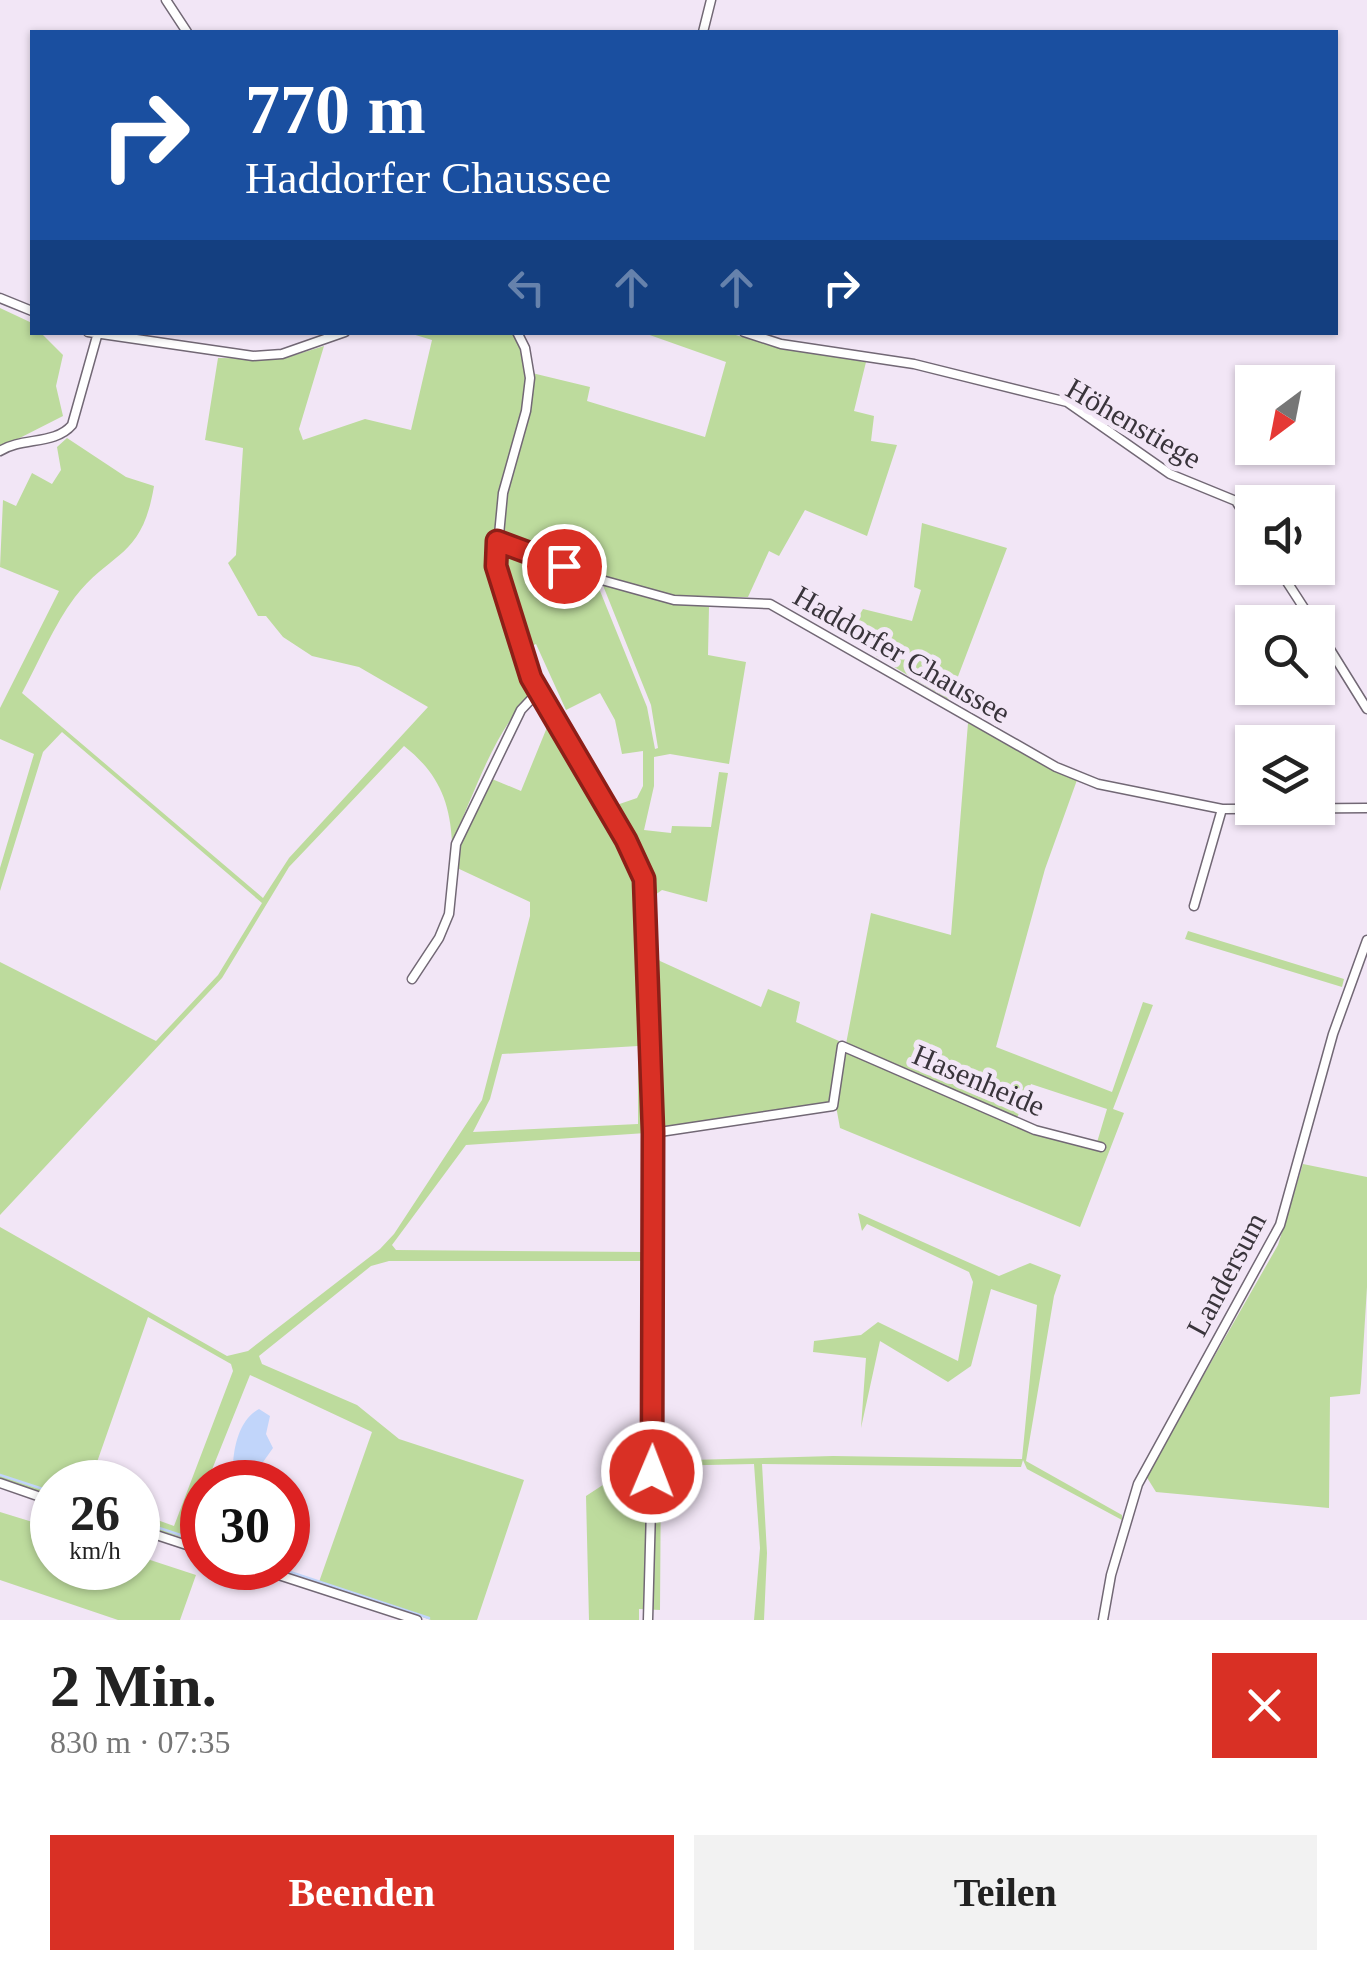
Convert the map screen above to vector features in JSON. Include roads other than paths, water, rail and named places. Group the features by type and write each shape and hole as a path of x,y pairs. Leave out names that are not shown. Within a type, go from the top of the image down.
{"street":[{"path":"166,0 187,30"},
{"path":"704,30 711,0"},
{"path":"0,298 30,310"},
{"path":"0,452 8,446 64,434 72,425 93,335"},
{"path":"100,335 252,356 282,354 336,335"},
{"path":"518,335 525,348 530,378 526,412 502,493 496,566 507,610 538,692 626,840 644,879 653,1132 653,1434 648,1620"},
{"name":"Höhenstiege","path":"753,335 781,344 914,364 1067,402 1170,474 1235,501"},
{"name":"Haddorfer Chaussee","path":"497,541 598,579 674,600 770,604 1056,767 1098,784 1222,809"},
{"path":"1335,657 1367,708"},
{"path":"412,978 439,938 449,914 456,844 512,727 538,692"},
{"path":"1194,906 1222,809 1367,808"},
{"name":"Landersum","path":"1103,1620 1111,1574 1138,1484 1280,1226 1333,1034 1367,940"},
{"name":"Hasenheide","path":"653,1132 833,1106 842,1046 1035,1130 1102,1148"},
{"path":"0,1484 30,1494"},
{"path":"310,1585 418,1620"}],"water":[{"path":"259,1409 270,1416 266,1434 273,1448 264,1460 234,1460 237,1441 252,1413"}],"waterway":[{"path":"0,1475 30,1485"},
{"path":"160,1528 180,1535"},
{"path":"310,1579 429,1618"}]}
